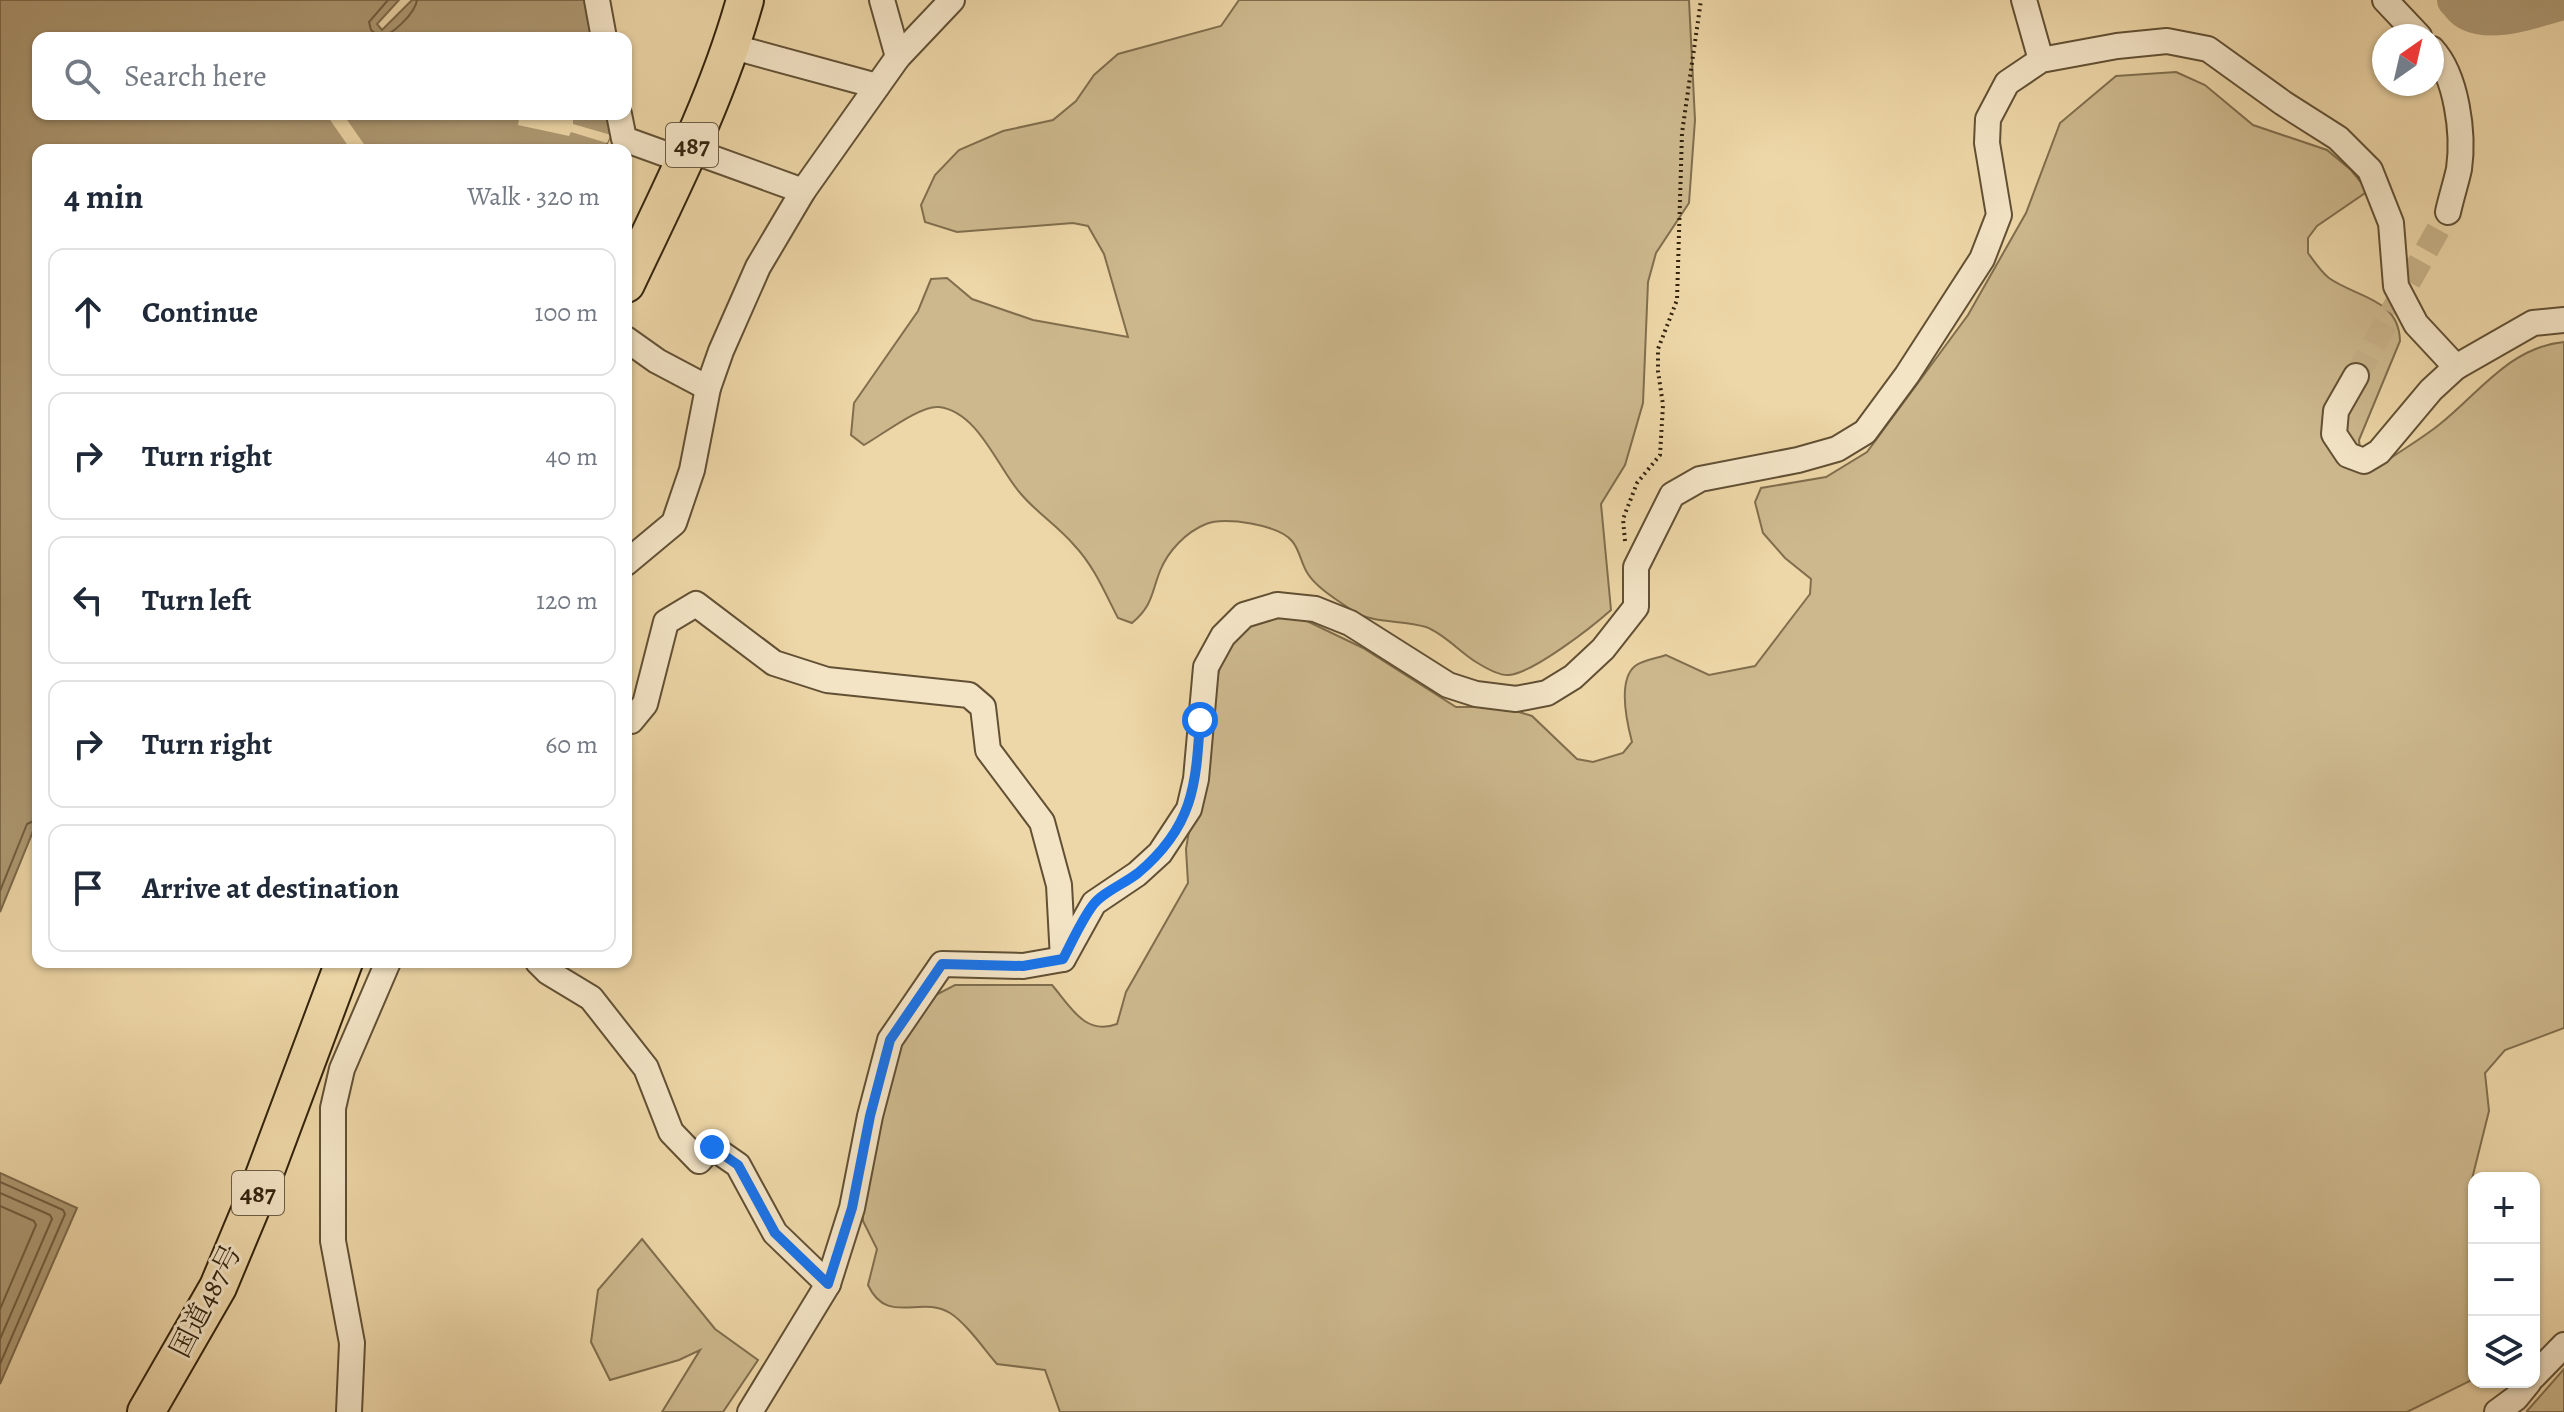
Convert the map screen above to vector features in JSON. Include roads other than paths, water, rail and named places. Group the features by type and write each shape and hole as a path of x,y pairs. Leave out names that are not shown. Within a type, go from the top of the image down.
{"highway":[{"name":"487","path":"632,272 688,155 745,0"},
{"name":"国道487号","path":"146,1412 218,1287 259,1189 342,968"}],"street":[{"path":"597,0 603,32"},
{"path":"882,0 898,57"},
{"path":"632,558 674,523 692,470 708,388 758,267 803,191 898,57 952,0"},
{"path":"2024,0 2041,60"},
{"path":"2385,0 2408,24"},
{"path":"1063,959 1094,903 1137,874 1160,853 1189,809 1196,779 1206,667 1223,636 1244,615 1277,605 1315,609 1350,623 1448,685 1476,694 1516,699 1547,693 1573,677 1603,649 1636,607 1636,567 1672,495 1700,479 1798,460 1837,449 1865,432 1907,375 1982,259 1999,215 1987,143 1988,119 2007,83 2041,60 2117,46 2167,41 2208,49 2338,138 2370,170 2391,223 2396,286 2416,324 2456,367"},
{"path":"730,46 877,86"},
{"path":"2444,67 2457,100 2459,168 2448,212"},
{"path":"620,120 624,139 688,155 803,191"},
{"path":"2356,376 2336,411 2334,434 2348,455 2364,461 2379,452 2431,390 2456,367 2533,323 2564,320"},
{"path":"632,343 657,361 708,388"},
{"path":"632,720 645,704 666,622 696,604 774,663 827,680 969,695 983,707 988,750 1042,822 1059,885 1063,959"},
{"path":"750,1412 828,1284 852,1208 870,1116 890,1040 907,1011 942,964 1023,966 1063,959"},
{"path":"349,1412 352,1343 333,1241 333,1108 342,1069 385,968"},
{"path":"544,968 591,998 646,1068 671,1132 699,1161 712,1147 738,1165 775,1233 828,1284"},
{"path":"2540,1370 2564,1345"},
{"path":"2497,1412 2524,1388"}],"water":[{"path":"0,0 399,0 377,24 382,30 412,0 585,0 593,32 32,32 32,120 612,120 614,128 607,144 32,144 32,834 0,912"},
{"path":"0,1173 77,1208 0,1384"}],"waterway":[{"path":"2455,0 2467,12 2491,18 2516,15 2564,2"}],"tunnel":[{"path":"2356,376 2448,212"}]}
